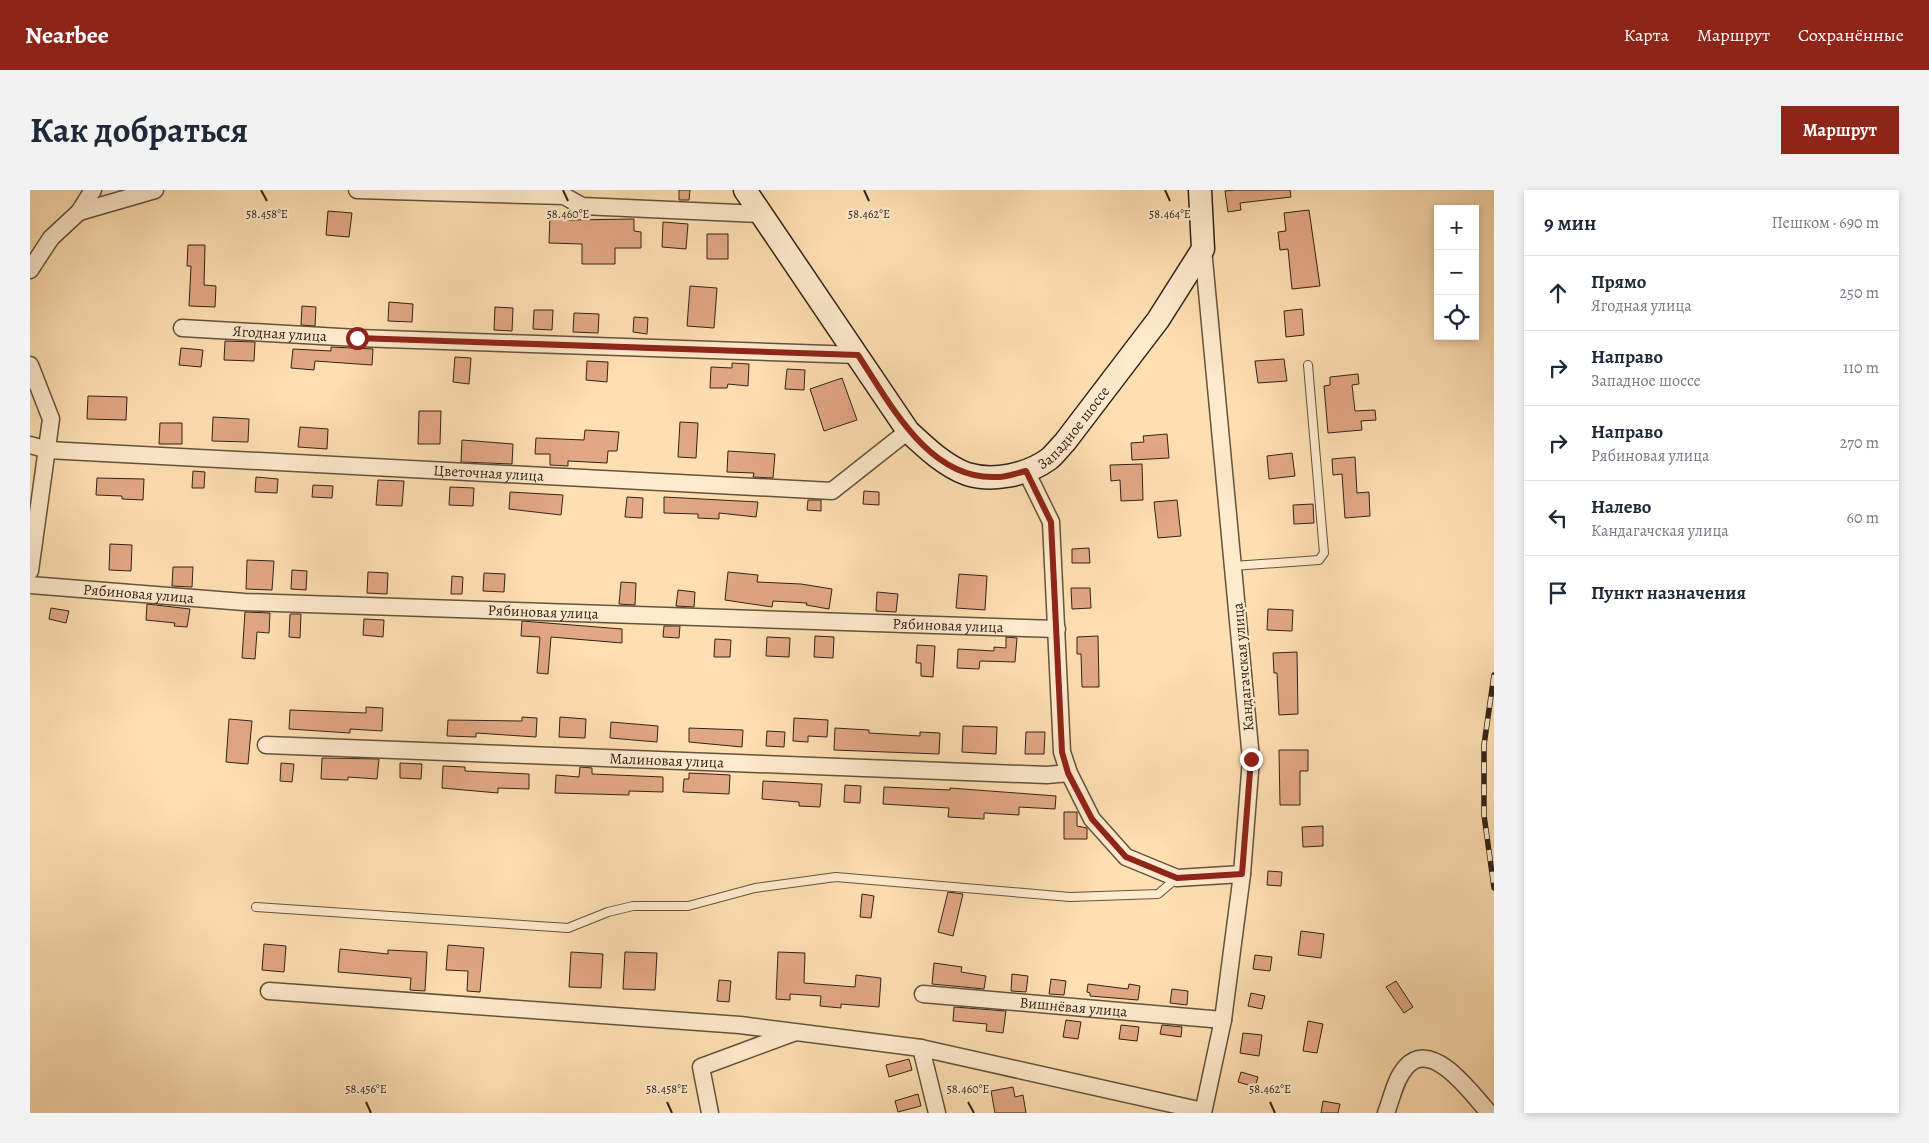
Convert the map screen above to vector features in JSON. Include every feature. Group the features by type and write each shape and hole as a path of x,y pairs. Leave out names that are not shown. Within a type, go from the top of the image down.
{"main road":[{"name":"Западное шоссе","path":"745,190 908,431 940,459 967,474 996,477 1026,471 1049,459 1065,442 1158,320 1203,250"},
{"path":"1200,190 1203,250"}],"street":[{"path":"30,270 51,238 80,212 93,190"},
{"path":"80,212 156,190"},
{"path":"357,190 564,196 582,206 760,214"},
{"name":"Кандагачская улица","path":"1203,250 1251,759 1242,874 1223,1020 1203,1112"},
{"name":"Ягодная улица","path":"182,328 357,338 858,355"},
{"path":"30,365 52,419 30,571"},
{"name":"Цветочная улица","path":"30,445 48,450 832,491 908,431"},
{"path":"1026,471 1051,522 1062,752 1068,773 1092,819 1126,857 1177,878 1242,874"},
{"name":"Рябиновая улица","path":"30,585 244,602 1056,629"},
{"name":"Малиновая улица","path":"266,745 1048,775 1068,773"},
{"path":"269,991 740,1025 921,1048 1203,1112"},
{"name":"Вишнёвая улица","path":"923,994 1223,1020"},
{"path":"710,1113 700,1067 794,1033"},
{"path":"921,1048 937,1113"},
{"path":"1386,1113 1399,1077 1407,1066 1419,1059 1433,1060 1448,1068 1489,1113"}],"lane":[{"path":"1233,566 1319,560 1324,552 1308,364"},
{"path":"256,907 568,928 608,912 633,906 688,906 755,888 836,877 1070,896 1158,894 1177,878"}],"building":[{"path":"679,190 690,190 689,200 679,200"},
{"path":"1290,190 1291,197 1240,203 1241,210 1228,212 1225,191"},
{"path":"1309,210 1320,286 1292,289 1288,249 1280,250 1278,232 1286,231 1284,213"},
{"path":"328,211 352,213 349,237 326,235"},
{"path":"550,215 569,215 569,220 634,219 634,231 641,232 641,248 615,248 615,264 582,264 582,244 549,243"},
{"path":"663,222 688,224 686,249 662,247"},
{"path":"707,234 728,234 728,259 707,259"},
{"path":"188,245 205,245 204,285 216,286 215,307 189,306 191,266 187,266"},
{"path":"690,286 717,288 714,328 687,326"},
{"path":"389,302 413,304 412,322 388,321"},
{"path":"302,306 316,307 315,326 301,325"},
{"path":"495,307 513,308 512,331 494,330"},
{"path":"1302,309 1304,335 1286,337 1284,311"},
{"path":"534,310 553,310 552,330 533,329"},
{"path":"574,313 599,314 598,333 573,332"},
{"path":"634,317 648,318 647,334 633,332"},
{"path":"225,341 255,342 254,361 224,360"},
{"path":"331,347 373,349 372,365 315,361 314,370 291,368 293,349 331,351"},
{"path":"181,348 203,350 201,367 179,365"},
{"path":"455,357 471,358 469,384 453,382"},
{"path":"1284,359 1287,381 1258,383 1255,361"},
{"path":"587,361 608,362 607,382 586,380"},
{"path":"732,363 749,364 748,386 728,384 727,388 710,388 711,367 732,368"},
{"path":"787,369 805,370 804,390 785,389"},
{"path":"1358,374 1359,384 1352,385 1355,411 1375,410 1376,420 1361,421 1362,430 1328,433 1324,386 1330,385 1330,377"},
{"path":"842,378 857,420 824,431 810,389"},
{"path":"88,396 127,397 126,420 87,419"},
{"path":"419,411 441,411 440,444 418,444"},
{"path":"213,417 249,419 248,442 212,441"},
{"path":"680,422 698,423 696,458 678,457"},
{"path":"160,423 182,423 182,444 159,444"},
{"path":"300,427 328,429 327,449 298,447"},
{"path":"585,430 619,432 617,451 608,451 607,463 568,461 568,466 550,465 550,454 535,454 536,438 584,440"},
{"path":"1167,434 1169,458 1132,460 1131,443 1144,442 1143,436"},
{"path":"462,440 513,444 512,464 461,462"},
{"path":"728,451 775,454 773,478 753,477 754,473 727,472"},
{"path":"1292,453 1295,476 1269,479 1267,456"},
{"path":"1355,457 1357,493 1369,492 1370,516 1345,518 1342,474 1333,475 1332,459"},
{"path":"1142,464 1143,500 1121,501 1120,480 1111,481 1110,465"},
{"path":"193,471 205,472 204,488 192,488"},
{"path":"256,477 278,479 277,493 255,492"},
{"path":"97,478 144,479 143,500 122,499 122,496 96,495"},
{"path":"378,480 404,481 402,506 376,505"},
{"path":"313,485 333,486 332,498 312,497"},
{"path":"450,487 474,488 473,506 449,505"},
{"path":"864,491 879,492 879,505 863,504"},
{"path":"510,492 563,495 561,515 509,509"},
{"path":"627,497 643,498 642,518 625,517"},
{"path":"664,497 758,502 756,517 719,513 719,519 698,518 698,514 664,513"},
{"path":"808,500 821,500 821,511 807,510"},
{"path":"1177,500 1181,536 1158,538 1154,502"},
{"path":"1313,504 1314,523 1294,524 1293,505"},
{"path":"110,544 132,545 131,571 109,570"},
{"path":"1089,548 1090,563 1072,563 1072,549"},
{"path":"247,560 274,561 272,590 246,589"},
{"path":"173,567 193,567 192,587 172,586"},
{"path":"292,570 307,571 306,590 291,589"},
{"path":"368,572 388,573 387,594 367,593"},
{"path":"728,572 758,575 757,582 801,584 832,589 829,609 806,605 807,603 773,601 772,607 725,600"},
{"path":"484,573 505,574 504,592 483,591"},
{"path":"959,574 987,576 985,610 956,608"},
{"path":"452,576 463,577 462,594 451,594"},
{"path":"621,582 636,583 635,605 619,604"},
{"path":"1071,588 1090,588 1091,608 1072,609"},
{"path":"678,590 695,592 694,607 676,606"},
{"path":"877,592 898,594 896,612 876,611"},
{"path":"147,604 190,609 187,627 174,626 175,623 146,620"},
{"path":"51,608 69,611 66,623 49,619"},
{"path":"1268,609 1293,610 1292,631 1267,630"},
{"path":"245,612 270,613 269,633 257,632 255,659 242,658"},
{"path":"290,614 301,614 300,638 289,637"},
{"path":"364,619 384,620 383,637 363,635"},
{"path":"522,621 622,629 622,643 551,637 548,674 537,673 540,637 521,636"},
{"path":"664,626 680,626 679,638 663,637"},
{"path":"815,636 834,637 833,658 814,657"},
{"path":"1098,636 1099,687 1082,687 1081,654 1077,654 1077,637"},
{"path":"767,637 790,638 789,657 766,656"},
{"path":"1006,637 1017,638 1015,662 980,661 979,669 957,668 958,649 994,651 994,647 1006,648"},
{"path":"715,639 731,640 730,657 714,657"},
{"path":"917,645 935,646 933,677 921,676 921,663 916,663"},
{"path":"1297,652 1298,714 1279,715 1277,673 1274,673 1273,653"},
{"path":"366,707 383,708 382,731 350,729 350,733 289,729 290,710 366,713"},
{"path":"522,717 537,718 536,737 476,733 476,737 447,736 448,720 522,721"},
{"path":"560,717 586,719 585,738 559,737"},
{"path":"794,718 828,720 827,737 808,736 808,742 793,741"},
{"path":"229,719 252,721 248,764 226,762"},
{"path":"611,722 658,726 657,742 610,738"},
{"path":"963,726 997,727 996,754 962,752"},
{"path":"689,728 743,730 742,747 689,742"},
{"path":"835,728 869,730 869,733 920,736 920,732 940,733 939,754 834,750"},
{"path":"767,731 785,732 784,747 766,746"},
{"path":"1026,732 1045,732 1044,754 1025,754"},
{"path":"1279,750 1308,750 1308,771 1300,771 1300,805 1280,805"},
{"path":"322,758 379,759 377,779 348,777 348,780 321,779"},
{"path":"281,763 294,764 292,782 280,781"},
{"path":"400,763 422,764 421,779 400,778"},
{"path":"443,766 465,767 465,771 529,774 529,789 498,788 498,793 442,788"},
{"path":"580,767 592,768 592,774 663,777 663,792 629,791 629,795 555,793 556,775 579,777"},
{"path":"689,773 730,775 729,794 683,792 684,779 689,779"},
{"path":"763,781 822,784 820,807 799,806 799,802 762,799"},
{"path":"845,785 861,786 860,803 844,802"},
{"path":"884,787 950,790 950,788 1056,796 1055,809 1019,807 1019,815 984,813 984,819 948,817 949,808 883,804"},
{"path":"1064,812 1077,812 1077,826 1087,828 1087,839 1064,839"},
{"path":"1323,826 1323,846 1303,847 1302,827"},
{"path":"1268,871 1282,872 1281,886 1267,885"},
{"path":"948,892 963,894 953,936 938,932"},
{"path":"862,894 874,896 871,918 860,917"},
{"path":"1301,931 1324,934 1321,958 1298,955"},
{"path":"264,944 286,946 284,972 262,970"},
{"path":"448,945 484,948 480,992 467,991 468,971 446,970"},
{"path":"340,949 388,954 388,950 427,952 425,991 410,990 411,978 338,972"},
{"path":"571,952 603,954 601,988 569,987"},
{"path":"625,952 657,953 655,990 623,989"},
{"path":"778,952 805,953 804,983 855,987 856,975 881,978 879,1007 841,1004 841,1008 820,1006 821,996 790,994 790,1000 776,999"},
{"path":"1255,955 1272,957 1270,971 1253,969"},
{"path":"934,963 962,967 961,972 986,976 984,989 932,984"},
{"path":"1012,974 1028,976 1026,992 1011,991"},
{"path":"1051,979 1066,981 1064,995 1049,994"},
{"path":"719,980 731,981 729,1002 717,1001"},
{"path":"1396,981 1413,1007 1404,1013 1386,987"},
{"path":"1088,984 1128,989 1129,984 1140,986 1138,1000 1090,996 1090,993 1087,992"},
{"path":"1172,989 1188,991 1187,1005 1170,1003"},
{"path":"1251,993 1265,996 1262,1009 1248,1006"},
{"path":"954,1007 1006,1011 1003,1033 986,1031 987,1024 953,1021"},
{"path":"1066,1020 1081,1022 1078,1039 1063,1037"},
{"path":"1308,1021 1323,1024 1317,1053 1303,1051"},
{"path":"1121,1025 1139,1027 1137,1041 1119,1039"},
{"path":"1162,1025 1182,1027 1181,1037 1160,1034"},
{"path":"1243,1033 1262,1035 1259,1056 1240,1053"},
{"path":"909,1059 912,1070 889,1077 886,1065"},
{"path":"1241,1072 1258,1077 1255,1087 1238,1082"},
{"path":"1013,1087 1015,1097 1023,1095 1026,1113 995,1113 991,1091"},
{"path":"918,1094 921,1106 898,1112 895,1101"},
{"path":"1323,1101 1340,1104 1338,1113 1321,1113"}],"railway":[{"path":"1494,675 1484,745 1484,815 1494,888"}],"route":[{"path":"357,338 858,355 908,431 940,459 967,474 996,477 1026,471 1051,522 1062,752 1068,773 1092,819 1126,857 1177,878 1242,874 1251,759"}]}
